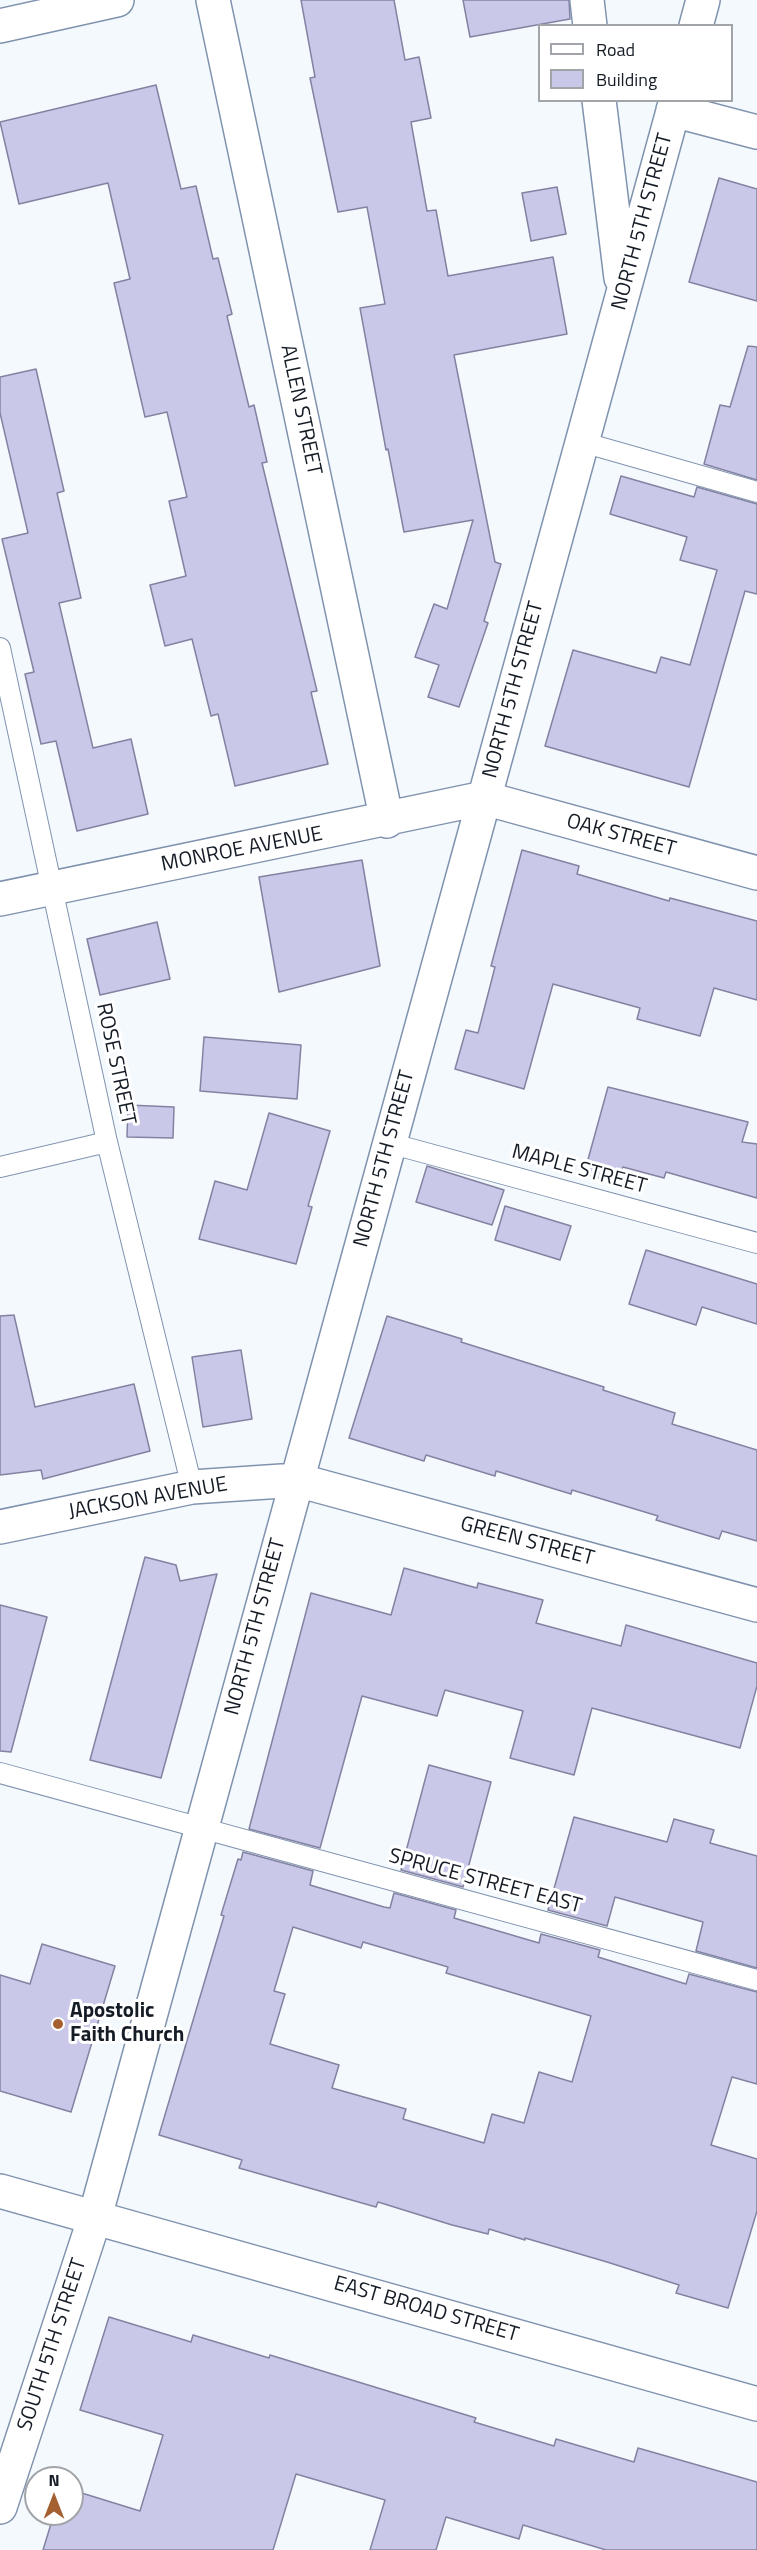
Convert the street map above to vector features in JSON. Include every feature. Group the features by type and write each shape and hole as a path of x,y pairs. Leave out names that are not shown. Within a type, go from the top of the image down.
{"main road":[{"path":"0,26 117,0"},
{"name":"ALLEN STREET","path":"213,0 387,821"},
{"path":"587,0 590,24"},
{"path":"697,24 703,0"},
{"path":"599,102 622,295"},
{"path":"674,105 757,132"},
{"name":"NORTH 5TH STREET","path":"94,2217 674,105"},
{"name":"MONROE AVENUE","path":"0,899 387,821 484,798"},
{"name":"OAK STREET","path":"484,798 757,873"},
{"name":"JACKSON AVENUE","path":"0,1527 192,1487 297,1480"},
{"name":"GREEN STREET","path":"297,1480 757,1605"},
{"name":"EAST BROAD STREET","path":"0,2191 757,2404"},
{"name":"SOUTH 5TH STREET","path":"0,2507 94,2217"}],"lane":[{"path":"582,442 757,492"},
{"name":"ROSE STREET","path":"0,648 107,1142 192,1487"},
{"path":"0,1167 107,1142"},
{"name":"MAPLE STREET","path":"389,1143 757,1243"},
{"name":"SPRUCE STREET EAST","path":"0,1773 757,1980"}],"building":[{"path":"301,0 394,0 405,60 419,57 431,118 411,122 427,211 436,210 448,276 553,257 567,334 454,355 495,562 501,564 484,621 488,623 459,707 428,697 439,665 415,657 434,604 447,609 473,520 404,532 388,449 386,450 360,308 385,304 367,207 338,212 310,78 315,77"},
{"path":"463,0 569,0 570,19 470,37"},
{"path":"156,85 181,189 196,186 213,259 218,258 232,314 227,316 249,407 254,405 267,462 262,463 317,691 311,692 328,764 235,786 218,714 211,716 192,639 165,646 150,585 186,576 169,501 187,497 167,412 145,417 114,283 130,279 108,183 19,204 0,122"},
{"path":"719,178 757,189 757,301 689,282"},
{"path":"557,187 566,234 531,241 522,193"},
{"path":"748,346 757,347 757,480 704,464 720,405 730,407"},
{"path":"36,369 64,491 57,493 81,598 59,603 93,748 131,739 148,814 77,831 56,741 41,744 25,674 34,672 2,539 28,533 0,413 0,377"},
{"path":"621,476 694,497 697,487 757,504 757,594 745,591 689,787 545,746 573,650 656,673 661,657 690,665 717,570 680,560 687,537 610,514"},
{"path":"522,850 579,866 577,874 669,901 670,898 757,921 757,1000 714,988 700,1036 637,1019 640,1008 553,984 524,1089 455,1069 466,1030 478,1033 495,967 491,966"},
{"path":"362,860 380,966 279,992 259,877"},
{"path":"157,922 170,979 100,995 87,939"},
{"path":"204,1037 301,1045 297,1099 200,1091"},
{"path":"608,1087 748,1122 742,1142 757,1144 757,1198 666,1172 664,1178 623,1167 615,1182 584,1174"},
{"path":"128,1105 174,1107 173,1138 127,1137"},
{"path":"269,1113 330,1131 308,1206 312,1207 296,1264 199,1239 215,1181 247,1190"},
{"path":"427,1166 504,1190 492,1225 416,1202"},
{"path":"505,1206 571,1226 560,1260 495,1240"},
{"path":"646,1250 757,1284 757,1324 702,1307 696,1325 629,1304"},
{"path":"14,1315 35,1407 134,1384 150,1451 43,1479 41,1470 0,1475 0,1316"},
{"path":"387,1316 604,1387 603,1390 675,1413 672,1424 757,1450 757,1541 722,1531 719,1539 656,1520 658,1516 572,1490 571,1494 496,1471 495,1476 426,1455 424,1461 349,1438"},
{"path":"241,1350 252,1419 203,1427 192,1357"},
{"path":"145,1557 176,1565 180,1581 217,1574 161,1778 90,1760"},
{"path":"404,1568 477,1588 478,1583 543,1600 536,1623 621,1646 626,1625 757,1663 757,1686 740,1748 592,1708 574,1775 510,1758 523,1711 445,1690 437,1716 362,1696 320,1848 249,1829 311,1593 391,1615"},
{"path":"0,1605 47,1617 11,1752 0,1751"},
{"path":"429,1765 491,1782 463,1887 401,1870"},
{"path":"574,1817 667,1842 674,1819 714,1830 710,1843 757,1856 757,1968 696,1951 703,1922 615,1897 607,1926 548,1910"},
{"path":"243,1852 313,1871 310,1885 384,1907 390,1908 394,1893 456,1910 454,1918 539,1943 541,1934 600,1950 598,1957 686,1984 689,1974 757,1992 757,2084 732,2077 711,2145 757,2159 757,2211 728,2308 676,2293 679,2285 607,2262 489,2229 488,2234 452,2225 378,2202 376,2207 239,2168 242,2160 159,2135 224,1916 221,1915 238,1859 241,1860","holes":["293,1927 361,1948 363,1942 448,1967 446,1973 591,2016 572,2082 539,2072 524,2123 492,2114 484,2143 403,2119 406,2109 332,2088 339,2065 270,2044 285,1994 274,1991"]},
{"name":"Apostolic Faith Church","path":"42,1944 115,1966 71,2112 0,2091 0,1975 30,1984"},
{"path":"109,2317 191,2342 193,2335 269,2358 270,2355 476,2418 474,2422 554,2446 556,2439 634,2462 638,2448 757,2482 757,2550 606,2550 523,2525 519,2539 446,2517 436,2550 370,2550 385,2500 296,2474 273,2550 43,2550 50,2526 84,2526 84,2494 140,2511 163,2435 80,2410"}],"place":[{"name":"Apostolic Faith Church","path":"58,2024"}]}
